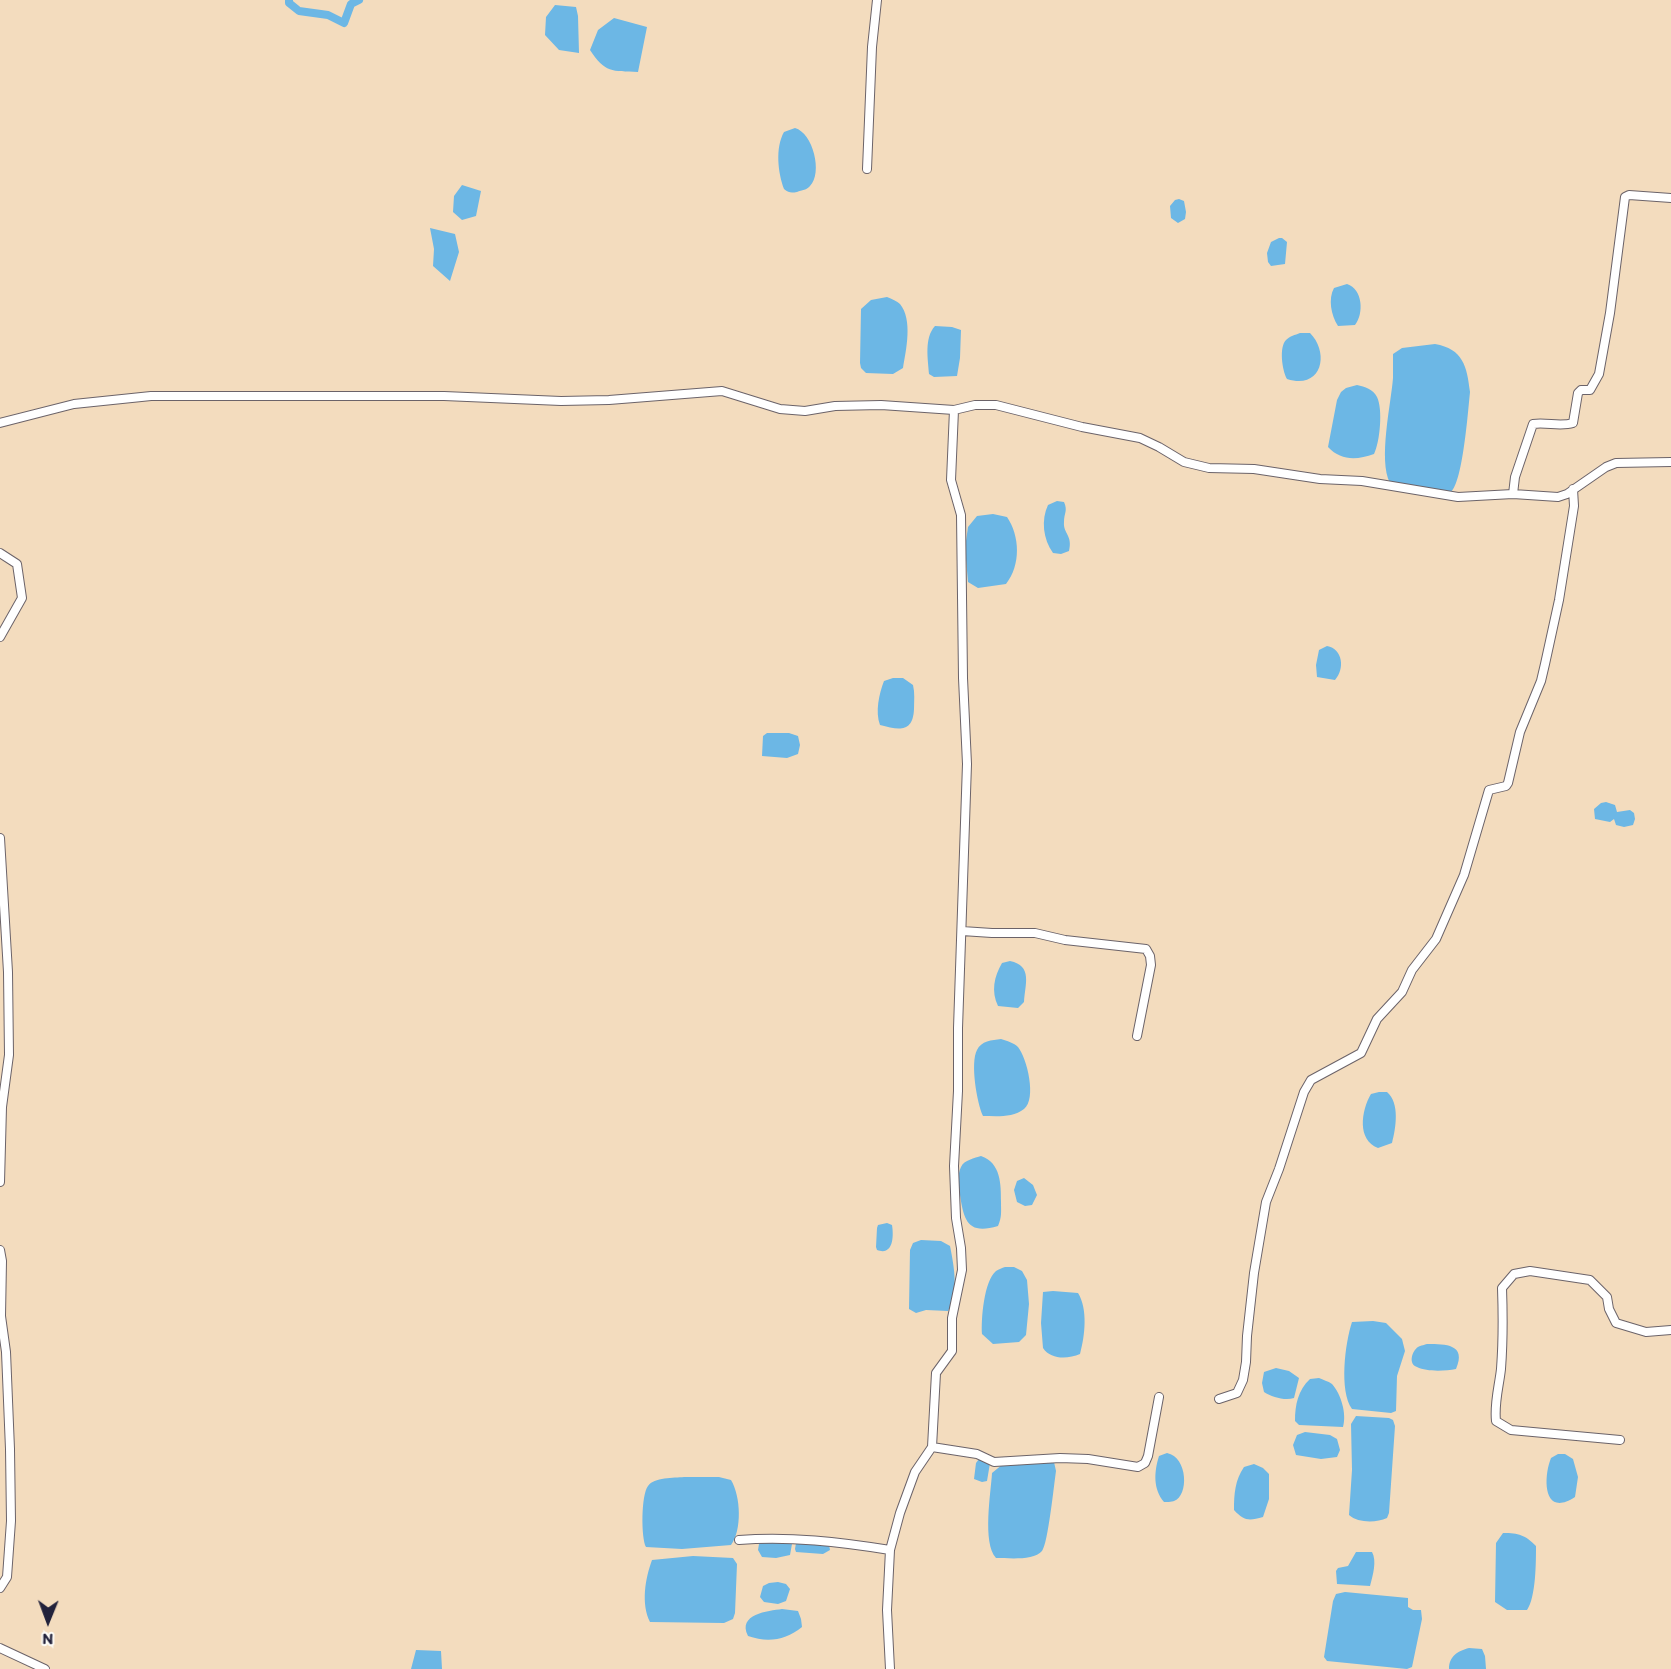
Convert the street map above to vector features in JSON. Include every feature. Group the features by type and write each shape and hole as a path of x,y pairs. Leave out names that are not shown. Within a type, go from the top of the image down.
{"street":[{"path":"867,169 872,47 877,0"},
{"path":"1513,494 1515,477 1533,424 1567,425 1573,423 1578,393 1581,390 1590,390 1599,374 1610,313 1625,197 1629,195 1671,198"},
{"path":"0,423 74,404 151,396 444,396 561,401 609,400 722,391 780,409 805,411 835,406 881,405 954,410 975,405 996,405 1099,431 1140,438 1184,462 1209,468 1254,469 1320,479 1362,481 1458,497 1513,494 1558,497 1593,474 1616,463 1671,462"},
{"path":"890,1669 887,1610 890,1550 915,1472 932,1447 936,1373 952,1351 952,1318 962,1270 956,1218 954,1166 958,1091 966,716 961,515 951,480 954,410"},
{"path":"1220,1399 1237,1393 1243,1380 1254,1273 1266,1202 1280,1169 1304,1092 1311,1080 1361,1053 1377,1019 1402,992 1412,970 1436,939 1449,910 1464,874 1489,790 1506,786 1508,783 1520,732 1541,681 1549,647 1574,506 1573,489"},
{"path":"0,553 17,564 22,598 0,637"},
{"path":"0,838 8,972 9,1055 2,1107 0,1182"},
{"path":"962,930 1035,933 1065,940 1146,950 1150,956 1150,965 1137,1036"},
{"path":"0,1250 2,1261 1,1316 6,1352 10,1449 11,1521 7,1577 0,1588"},
{"path":"1620,1440 1510,1430 1496,1421 1495,1406 1500,1383 1503,1342 1502,1288 1514,1274 1530,1271 1590,1280 1607,1297 1609,1309 1616,1323 1646,1332 1671,1330"},
{"path":"932,1447 976,1454 994,1462 1060,1458 1088,1459 1138,1467 1145,1463 1148,1456 1159,1397"},
{"path":"739,1540 770,1537 836,1542 890,1550"},
{"path":"0,1648 45,1669"}],"water":[{"path":"555,5 576,7 579,53 559,50 545,35 546,17"},
{"path":"614,18 647,27 638,72 605,67 590,50 598,30"},
{"path":"795,128 807,137 811,145 816,172 809,187 792,193 784,189 780,176 778,153 784,132"},
{"path":"462,185 481,191 476,216 462,220 453,212 454,196"},
{"path":"1179,199 1184,201 1186,212 1185,219 1178,223 1171,218 1170,206"},
{"path":"430,228 455,234 459,252 450,281 433,266 434,249"},
{"path":"1279,238 1287,242 1285,264 1271,266 1267,253 1271,242"},
{"path":"1347,284 1359,296 1360,315 1355,325 1338,326 1332,312 1331,297 1334,288"},
{"path":"887,297 900,304 906,318 908,335 903,368 893,374 866,373 860,363 861,309 871,300"},
{"path":"935,326 961,330 957,376 934,377 929,374 928,343"},
{"path":"1300,333 1310,333 1320,350 1321,359 1315,375 1299,381 1287,379 1282,353 1286,340"},
{"path":"1435,344 1452,350 1462,360 1470,392 1462,461 1451,492 1390,483 1385,461 1393,354 1402,348"},
{"path":"1357,385 1371,390 1377,397 1380,409 1379,434 1374,454 1350,458 1338,455 1328,447 1337,400 1346,388"},
{"path":"1057,501 1064,502 1065,505 1064,526 1070,541 1069,551 1061,554 1053,553 1044,529 1044,517 1048,505"},
{"path":"993,514 1007,517 1016,542 1016,559 1006,584 978,588 968,582 965,548 968,527 977,516"},
{"path":"1327,646 1336,651 1341,660 1340,670 1335,680 1317,677 1316,665 1319,650"},
{"path":"903,678 913,685 913,717 908,726 904,728 880,725 878,703 882,686 884,681"},
{"path":"767,733 789,733 798,736 800,745 798,754 787,758 762,756 763,736"},
{"path":"1606,802 1615,805 1617,812 1630,810 1634,813 1633,825 1624,827 1616,825 1614,819 1610,822 1595,819 1594,809"},
{"path":"1010,961 1017,963 1025,971 1024,1002 1018,1008 998,1006 995,995 994,984 999,968 1002,963"},
{"path":"1001,1039 1018,1047 1025,1060 1030,1097 1028,1104 1020,1112 1004,1116 983,1116 975,1083 975,1056 981,1045"},
{"path":"1387,1092 1391,1097 1396,1116 1392,1143 1378,1148 1367,1139 1363,1116 1371,1094"},
{"path":"981,1156 988,1159 996,1169 1001,1188 1001,1214 998,1226 980,1229 969,1224 963,1212 959,1173 962,1165"},
{"path":"1024,1178 1033,1185 1037,1195 1032,1205 1025,1206 1017,1202 1014,1190 1017,1181"},
{"path":"887,1223 892,1225 891,1244 886,1250 877,1250 878,1225"},
{"path":"921,1240 941,1241 950,1246 955,1287 948,1311 926,1310 916,1313 909,1309 910,1250 913,1243"},
{"path":"1005,1267 1014,1267 1022,1271 1027,1280 1029,1304 1026,1335 1019,1342 993,1344 982,1334 984,1301 992,1276 996,1271"},
{"path":"1043,1292 1078,1293 1081,1299 1085,1323 1080,1354 1060,1357 1050,1355 1043,1348 1041,1323"},
{"path":"1352,1322 1386,1323 1402,1339 1405,1351 1397,1376 1396,1411 1391,1413 1352,1409 1346,1391 1345,1354"},
{"path":"1428,1344 1447,1345 1456,1350 1459,1361 1456,1369 1441,1371 1421,1369 1414,1365 1412,1357 1414,1351"},
{"path":"1276,1368 1289,1371 1299,1378 1294,1398 1279,1398 1264,1392 1262,1383 1264,1372"},
{"path":"1319,1378 1332,1384 1338,1393 1344,1410 1343,1427 1299,1425 1295,1421 1300,1393 1310,1379"},
{"path":"1356,1416 1389,1418 1393,1420 1395,1426 1389,1513 1383,1520 1362,1521 1349,1515 1352,1470 1351,1424"},
{"path":"1305,1432 1330,1435 1337,1439 1340,1450 1337,1457 1321,1459 1296,1455 1293,1445 1297,1435"},
{"path":"1167,1453 1179,1461 1184,1485 1179,1498 1164,1502 1156,1486 1155,1474 1159,1456"},
{"path":"1558,1454 1565,1454 1573,1459 1578,1477 1575,1497 1557,1503 1548,1493 1547,1475 1551,1458"},
{"path":"979,1459 990,1463 987,1481 974,1479 976,1463"},
{"path":"1054,1462 1056,1471 1042,1551 1027,1558 996,1558 989,1541 988,1530 992,1473 1003,1464"},
{"path":"1254,1464 1269,1474 1269,1499 1263,1517 1247,1519 1234,1510 1235,1493 1244,1467"},
{"path":"719,1477 731,1480 737,1495 739,1513 735,1539 731,1545 682,1549 646,1547 642,1516 648,1486 659,1479"},
{"path":"1503,1533 1521,1535 1536,1546 1534,1588 1527,1610 1507,1610 1495,1602 1496,1543"},
{"path":"764,1542 792,1544 790,1555 776,1558 762,1557 758,1550 759,1544"},
{"path":"796,1543 829,1545 830,1550 823,1554 796,1552"},
{"path":"1356,1552 1372,1552 1374,1564 1370,1586 1337,1584 1336,1571 1338,1568 1348,1566"},
{"path":"693,1556 733,1558 737,1564 733,1619 724,1623 650,1622 647,1615 645,1591 652,1560"},
{"path":"778,1582 786,1584 790,1589 786,1601 778,1604 764,1602 760,1597 763,1586"},
{"path":"1345,1592 1408,1598 1408,1607 1421,1610 1422,1619 1412,1667 1407,1669 1327,1661 1324,1657 1333,1601 1336,1594"},
{"path":"782,1609 798,1611 802,1627 790,1635 770,1640 748,1636 746,1629 750,1618"},
{"path":"1469,1648 1482,1649 1486,1669 1449,1669 1455,1655"},
{"path":"416,1650 441,1651 442,1669 411,1669"}],"waterway":[{"path":"289,0 289,3 299,11 328,15 344,23 351,4 359,0"}]}
